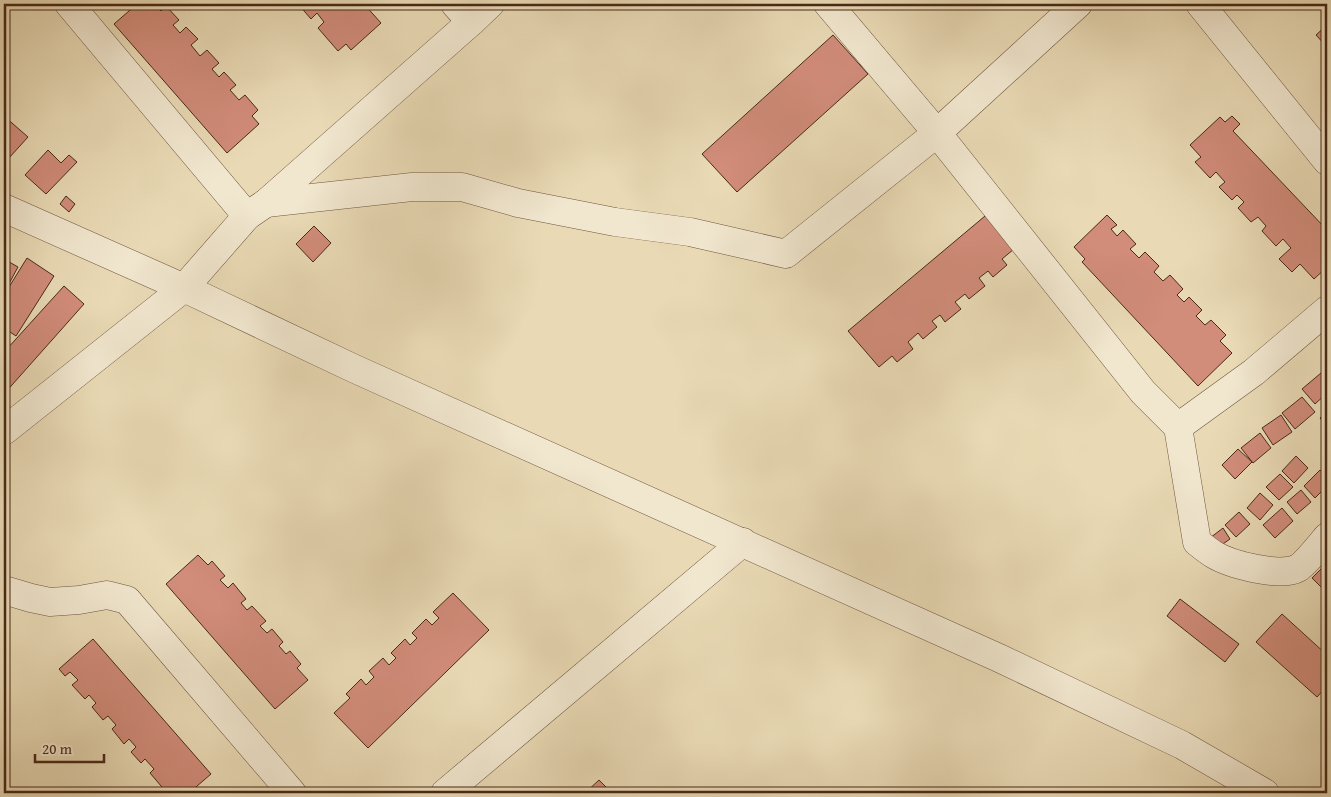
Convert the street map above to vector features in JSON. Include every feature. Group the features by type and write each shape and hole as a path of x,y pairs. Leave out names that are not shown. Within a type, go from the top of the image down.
{"street":[{"path":"70,4 257,210"},
{"path":"828,4 937,133 1143,392 1178,427 1198,542 1214,554 1248,567 1268,572 1299,568 1327,537"},
{"path":"257,210 412,187 462,187 518,203 615,222 690,232 786,254 937,133 1078,4"},
{"path":"1200,4 1327,161"},
{"path":"4,431 184,288 257,210 472,10"},
{"path":"4,208 184,288 355,369 999,658 1182,745 1265,793"},
{"path":"1178,427 1254,372 1327,310"},
{"path":"445,793 743,542"},
{"path":"4,590 50,602 79,600 107,595 127,600 292,793"}],"building":[{"path":"137,4 154,4 161,11 166,6 179,20 173,25 180,33 186,27 198,39 191,45 200,56 207,50 219,63 212,69 219,77 224,72 236,85 230,90 239,100 245,95 258,110 252,116 259,124 227,153 114,24"},
{"path":"300,4 364,4 381,23 351,50 346,44 338,51 318,28 324,22 317,13 311,19"},
{"path":"1327,25 1327,47 1316,35"},
{"path":"833,35 868,74 737,192 702,154"},
{"path":"4,116 28,137 9,158 4,153"},
{"path":"1232,116 1240,124 1233,131 1327,230 1327,267 1314,279 1300,264 1292,272 1279,259 1291,248 1283,239 1276,246 1262,231 1266,226 1258,217 1251,222 1238,208 1244,202 1237,195 1232,200 1219,187 1225,182 1216,172 1210,178 1195,162 1201,157 1190,145 1220,117 1225,122"},
{"path":"48,150 61,163 69,155 77,162 46,194 25,175"},
{"path":"66,196 75,204 69,212 60,204"},
{"path":"991,211 1020,244 1002,259 1007,265 993,277 988,271 979,278 985,286 969,299 965,294 955,302 961,309 945,322 940,315 932,321 937,327 923,339 918,333 908,342 913,349 897,362 892,356 879,367 848,331"},
{"path":"1107,215 1117,225 1111,229 1117,236 1123,230 1136,244 1130,249 1139,258 1145,252 1159,266 1154,272 1163,281 1170,275 1183,289 1177,295 1184,302 1189,297 1202,310 1196,316 1205,325 1211,320 1226,335 1220,341 1232,353 1198,386 1082,262 1085,259 1074,247"},
{"path":"314,226 331,243 313,262 296,244"},
{"path":"27,258 54,276 16,336 4,328 4,295"},
{"path":"4,259 18,267 4,293"},
{"path":"64,286 84,304 4,394 4,348 6,350"},
{"path":"1321,373 1327,380 1327,393 1315,404 1302,389"},
{"path":"1302,397 1315,412 1295,429 1282,413"},
{"path":"1327,411 1327,427 1320,418"},
{"path":"1281,415 1292,432 1273,445 1262,428"},
{"path":"1260,433 1271,448 1253,463 1241,448"},
{"path":"1238,449 1252,462 1235,479 1222,465"},
{"path":"1296,456 1308,468 1294,483 1282,471"},
{"path":"1320,470 1327,477 1327,486 1315,498 1304,486"},
{"path":"1280,474 1293,487 1279,500 1266,487"},
{"path":"1301,490 1311,502 1297,514 1287,502"},
{"path":"1260,493 1273,505 1260,520 1247,508"},
{"path":"1282,508 1293,521 1275,538 1263,525"},
{"path":"1239,512 1250,524 1236,537 1225,525"},
{"path":"1223,528 1230,539 1213,551 1206,541"},
{"path":"198,555 208,565 212,561 225,576 220,580 228,588 233,583 246,599 241,603 247,610 252,606 266,621 260,626 267,633 272,629 283,642 279,646 286,654 290,651 301,664 297,668 308,680 275,709 166,584"},
{"path":"1327,563 1327,593 1312,578"},
{"path":"453,593 489,630 368,748 334,713 350,698 346,694 361,679 366,685 374,677 369,671 383,658 389,665 396,658 391,653 405,639 410,645 417,638 412,633 426,619 432,625 439,618 433,612"},
{"path":"1180,599 1239,644 1225,662 1167,616"},
{"path":"1282,614 1327,655 1327,686 1317,697 1256,642"},
{"path":"93,639 211,774 189,793 174,793 173,791 167,793 150,773 154,769 145,759 141,763 131,752 136,747 129,739 124,744 112,729 116,725 108,716 103,720 92,707 96,703 89,695 85,699 72,685 78,680 70,672 65,676 59,669"},
{"path":"599,780 612,793 585,793"}]}
